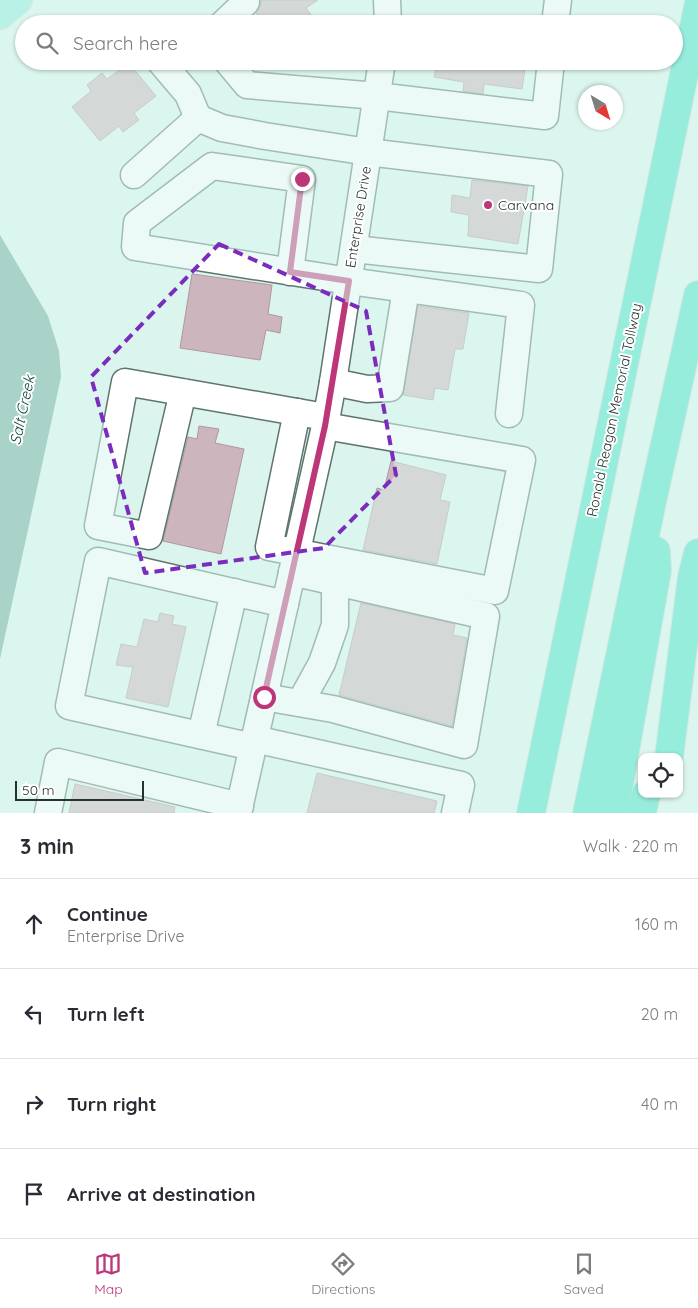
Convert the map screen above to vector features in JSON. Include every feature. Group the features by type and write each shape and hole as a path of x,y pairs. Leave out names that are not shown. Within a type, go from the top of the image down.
{"highway":[{"name":"Ronald Reagan Memorial Tollway","path":"531,813 698,6"},
{"path":"587,813 652,502 698,295"},
{"path":"614,813 657,571 652,502"},
{"path":"655,753 695,565"},
{"path":"670,753 695,565"},
{"path":"642,813 645,798"},
{"path":"660,813 662,798"}],"main road":[{"path":"0,15 18,0"}],"street":[{"path":"557,15 558,0"},
{"path":"232,15 246,2"},
{"path":"168,70 188,94 198,118 222,128 368,152 549,174 539,269 354,249"},
{"path":"234,70 247,85 377,96 544,116 550,70"},
{"name":"Enterprise Drive","path":"239,809 326,422 381,70"},
{"path":"134,175 198,118"},
{"path":"290,272 302,179 212,166 137,223 135,247 290,272 349,281 522,305 508,414"},
{"path":"333,382 367,389 390,388 406,289"},
{"path":"183,392 149,536 98,526 125,382 183,392 296,412 326,422 522,460 495,592 294,562"},
{"path":"264,697 333,709 464,745 486,616 334,581 294,562 269,547 296,412"},
{"path":"285,604 98,561 69,706 201,735 254,743 461,785 455,813"},
{"path":"300,703 322,663 335,624 334,581"},
{"path":"201,735 234,592"},
{"path":"48,813 58,762 239,809"}],"highlighted area":[{"path":"219,244 366,311 396,475 324,548 145,573 91,377"}],"water":[{"name":"Salt Creek","path":"0,235 48,316 59,351 61,377 0,659"}],"building":[{"path":"261,0 318,0 306,8 311,15 258,15 256,13 260,7"},
{"path":"119,70 135,70 156,96 134,113 139,120 123,132 119,126 100,141 72,107 91,91 87,85 102,73 107,79"},
{"path":"435,70 525,70 522,89 484,84 483,94 463,91 464,82 434,77"},
{"name":"Carvana","path":"472,180 528,186 518,244 468,236 469,215 451,212 452,195 470,198"},
{"path":"192,274 272,285 268,314 282,317 280,333 266,330 260,360 180,348"},
{"path":"418,306 469,313 463,349 455,349 448,390 435,388 433,400 403,395"},
{"path":"199,426 219,429 215,443 244,449 221,554 163,541 188,437 197,439"},
{"path":"391,461 446,475 440,500 450,502 437,564 363,550 377,488 384,490"},
{"path":"361,603 455,624 453,635 467,638 452,726 339,695"},
{"path":"160,613 174,616 172,624 186,627 168,707 126,698 133,667 116,665 121,644 137,647 144,619 158,622"},
{"path":"317,773 437,801 434,813 307,813"},
{"path":"75,784 175,807 174,813 69,813"}],"place":[{"name":"Carvana","path":"488,205"}],"route":[{"path":"264,697 325,426 349,281 290,272 302,179"}]}
